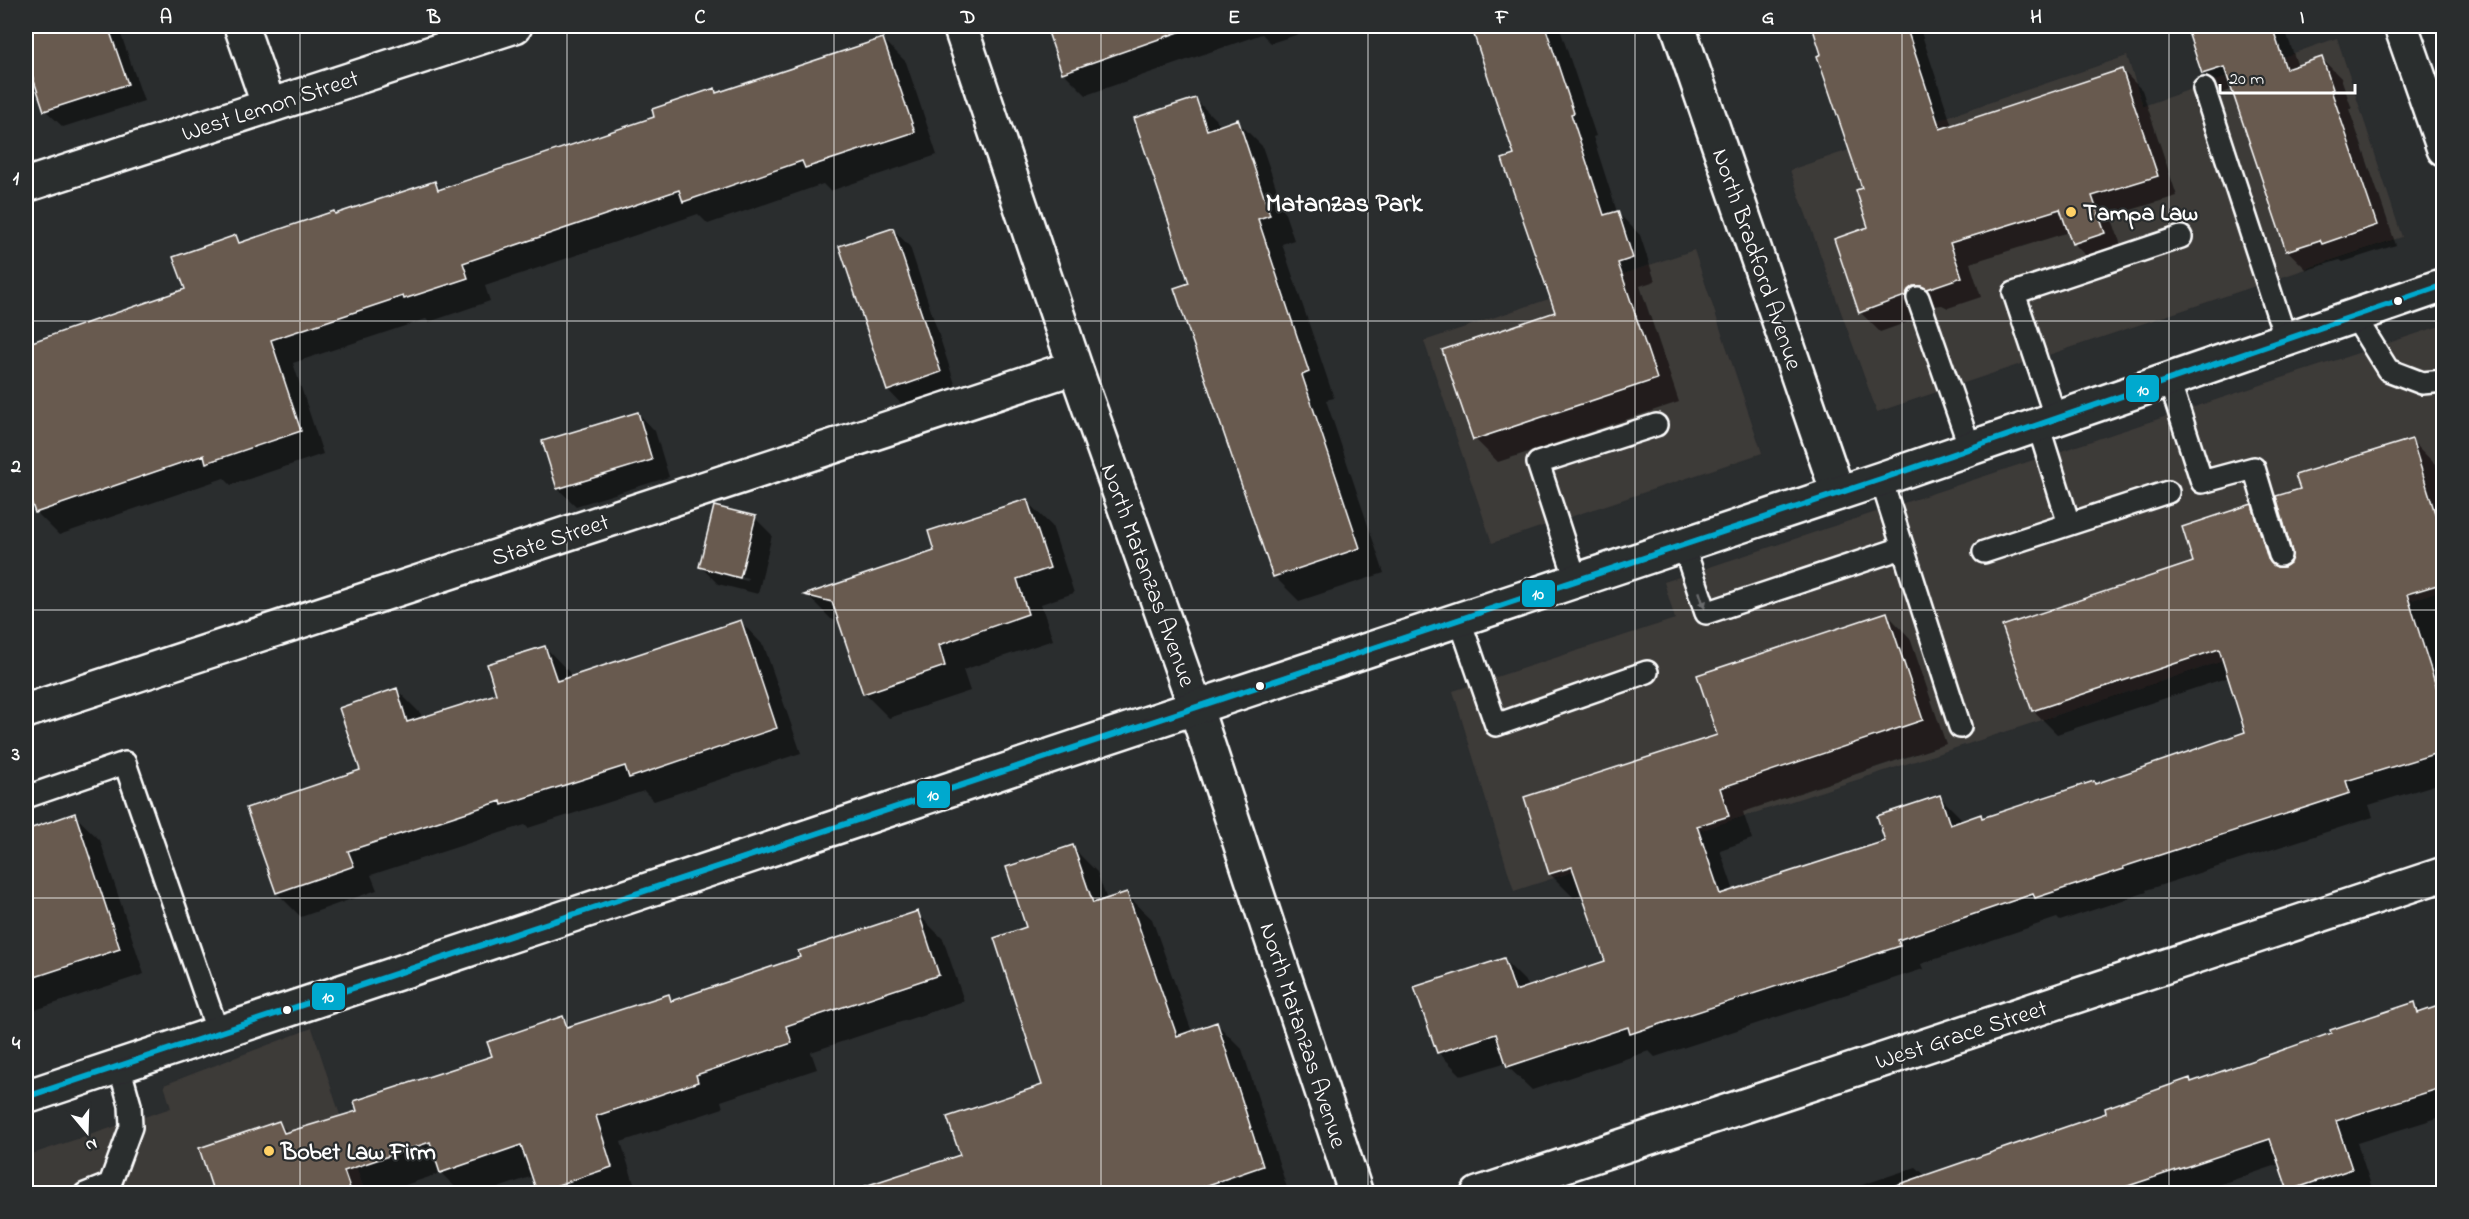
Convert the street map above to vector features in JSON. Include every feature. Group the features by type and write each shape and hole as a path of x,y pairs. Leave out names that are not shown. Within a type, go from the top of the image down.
{"street":[{"path":"241,26 268,106"},
{"name":"West Lemon Street","path":"26,185 515,26"},
{"name":"North Matanzas Avenue","path":"960,26 1075,367 1195,706 1356,1194"},
{"name":"North Bradford Avenue","path":"1678,26 1838,493"},
{"path":"2401,26 2444,149"},
{"path":"26,1097 1881,479 2444,285"},
{"name":"State Street","path":"26,711 1075,367"},
{"name":"West Grace Street","path":"1478,1194 2444,874"}],"lane":[{"path":"2204,89 2286,340"},
{"path":"2069,524 2047,422 2014,293 2181,237"},
{"path":"1918,298 1970,448"},
{"path":"2355,317 2388,370 2422,383 2444,381"},
{"path":"2169,380 2202,482 2254,468 2280,555"},
{"path":"1576,580 1538,463 1656,425"},
{"path":"1881,479 1960,728"},
{"path":"1984,552 2168,492"},
{"path":"1683,544 1706,613 1902,548"},
{"path":"1459,618 1496,724 1647,672"},
{"path":"26,798 125,764 218,1033"},
{"path":"85,1194 110,1184 131,1127 130,1104 119,1066"}],"shaded area":[{"path":"2337,38 2402,237 1877,412 1790,170 2127,56 2143,106"},
{"path":"1694,250 1762,453 1492,543 1424,341"},
{"path":"2443,325 2443,590 1514,891 1453,691 1675,619 1664,582"},
{"name":"Bobet Law Firm","path":"312,1028 365,1193 26,1193 26,1156 171,1108 164,1085"}],"building":[{"path":"26,26 108,26 128,84 44,111 26,57"},
{"path":"1046,26 1181,26 1182,31 1062,73"},
{"path":"1471,26 1545,26 1604,215 1618,211 1633,258 1618,263 1657,379 1473,440 1442,350 1555,312 1502,159 1514,155"},
{"path":"1812,26 1906,26 1940,129 2122,69 2158,176 2092,196 2105,233 2072,244 2060,209 1950,243 1962,277 1927,289 1913,286 1905,296 1859,313 1834,239 1868,227 1856,190 1862,188 1817,56 1821,54"},
{"path":"2186,26 2272,26 2286,69 2322,57 2377,225 2322,244 2320,240 2286,251 2224,67 2202,74"},
{"path":"883,38 915,132 805,168 802,161 683,202 679,190 463,263 468,278 404,299 403,296 271,340 301,431 206,463 204,455 35,513 26,486 26,344 185,289 173,257 236,235 239,243 334,211 335,214 435,181 438,190 654,117 652,109 715,88 716,93"},
{"path":"1196,98 1207,130 1238,119 1270,215 1258,219 1309,372 1302,375 1360,548 1273,577 1174,288 1189,283 1134,118"},
{"path":"893,228 941,372 887,391 839,246"},
{"path":"638,412 652,460 557,489 542,441"},
{"path":"2412,439 2444,542 2444,583 2407,594 2444,711 2444,751 2346,781 2350,793 2035,898 2033,894 1898,940 1900,946 1630,1034 1628,1027 1507,1067 1496,1034 1437,1053 1414,987 1504,958 1515,991 1605,961 1572,867 1549,874 1524,797 1717,735 1697,675 1887,612 1923,720 1720,788 1729,816 1697,826 1720,894 1885,841 1877,816 1940,795 1950,825 1981,814 1982,818 2094,781 2095,784 2245,732 2219,649 2032,711 2002,626 2193,562 2182,527 2252,504 2268,559 2277,567 2284,567 2290,563 2292,552 2276,496 2300,489 2295,475"},
{"path":"1027,499 1050,568 1017,579 1028,614 939,645 945,666 863,694 832,602 804,595 934,551 928,531"},
{"path":"714,506 756,516 740,578 699,567"},
{"path":"741,620 777,728 629,778 625,766 502,805 501,801 348,851 354,866 276,893 246,808 360,770 339,708 397,688 407,722 496,694 487,664 545,646 557,681"},
{"path":"75,813 120,949 26,980 26,830"},
{"path":"1073,845 1093,903 1127,892 1177,1036 1217,1022 1263,1166 1182,1194 866,1194 865,1186 960,1155 947,1117 1042,1085 994,938 1026,927 1006,867"},
{"path":"918,911 939,975 786,1026 792,1043 696,1075 698,1082 596,1116 612,1167 537,1192 521,1145 440,1173 430,1142 344,1171 352,1194 214,1194 199,1148 279,1121 284,1133 357,1111 354,1101 492,1056 487,1042 563,1016 567,1027 669,994 671,1001 800,957 798,951"},
{"path":"2415,1002 2418,1013 2444,1004 2444,1087 2336,1121 2352,1169 2288,1191 2270,1139 2104,1194 1889,1194 1888,1188 2106,1113 2105,1108 2190,1078 2191,1082 2331,1033 2330,1030"}],"transit line":[{"name":"10","path":"26,1097 1881,479 2444,285"}],"place":[{"name":"Tampa Law","path":"2071,212"},
{"name":"Bobet Law Firm","path":"269,1151"}],"district":[{"name":"Matanzas Park","path":"1344,202"}]}
